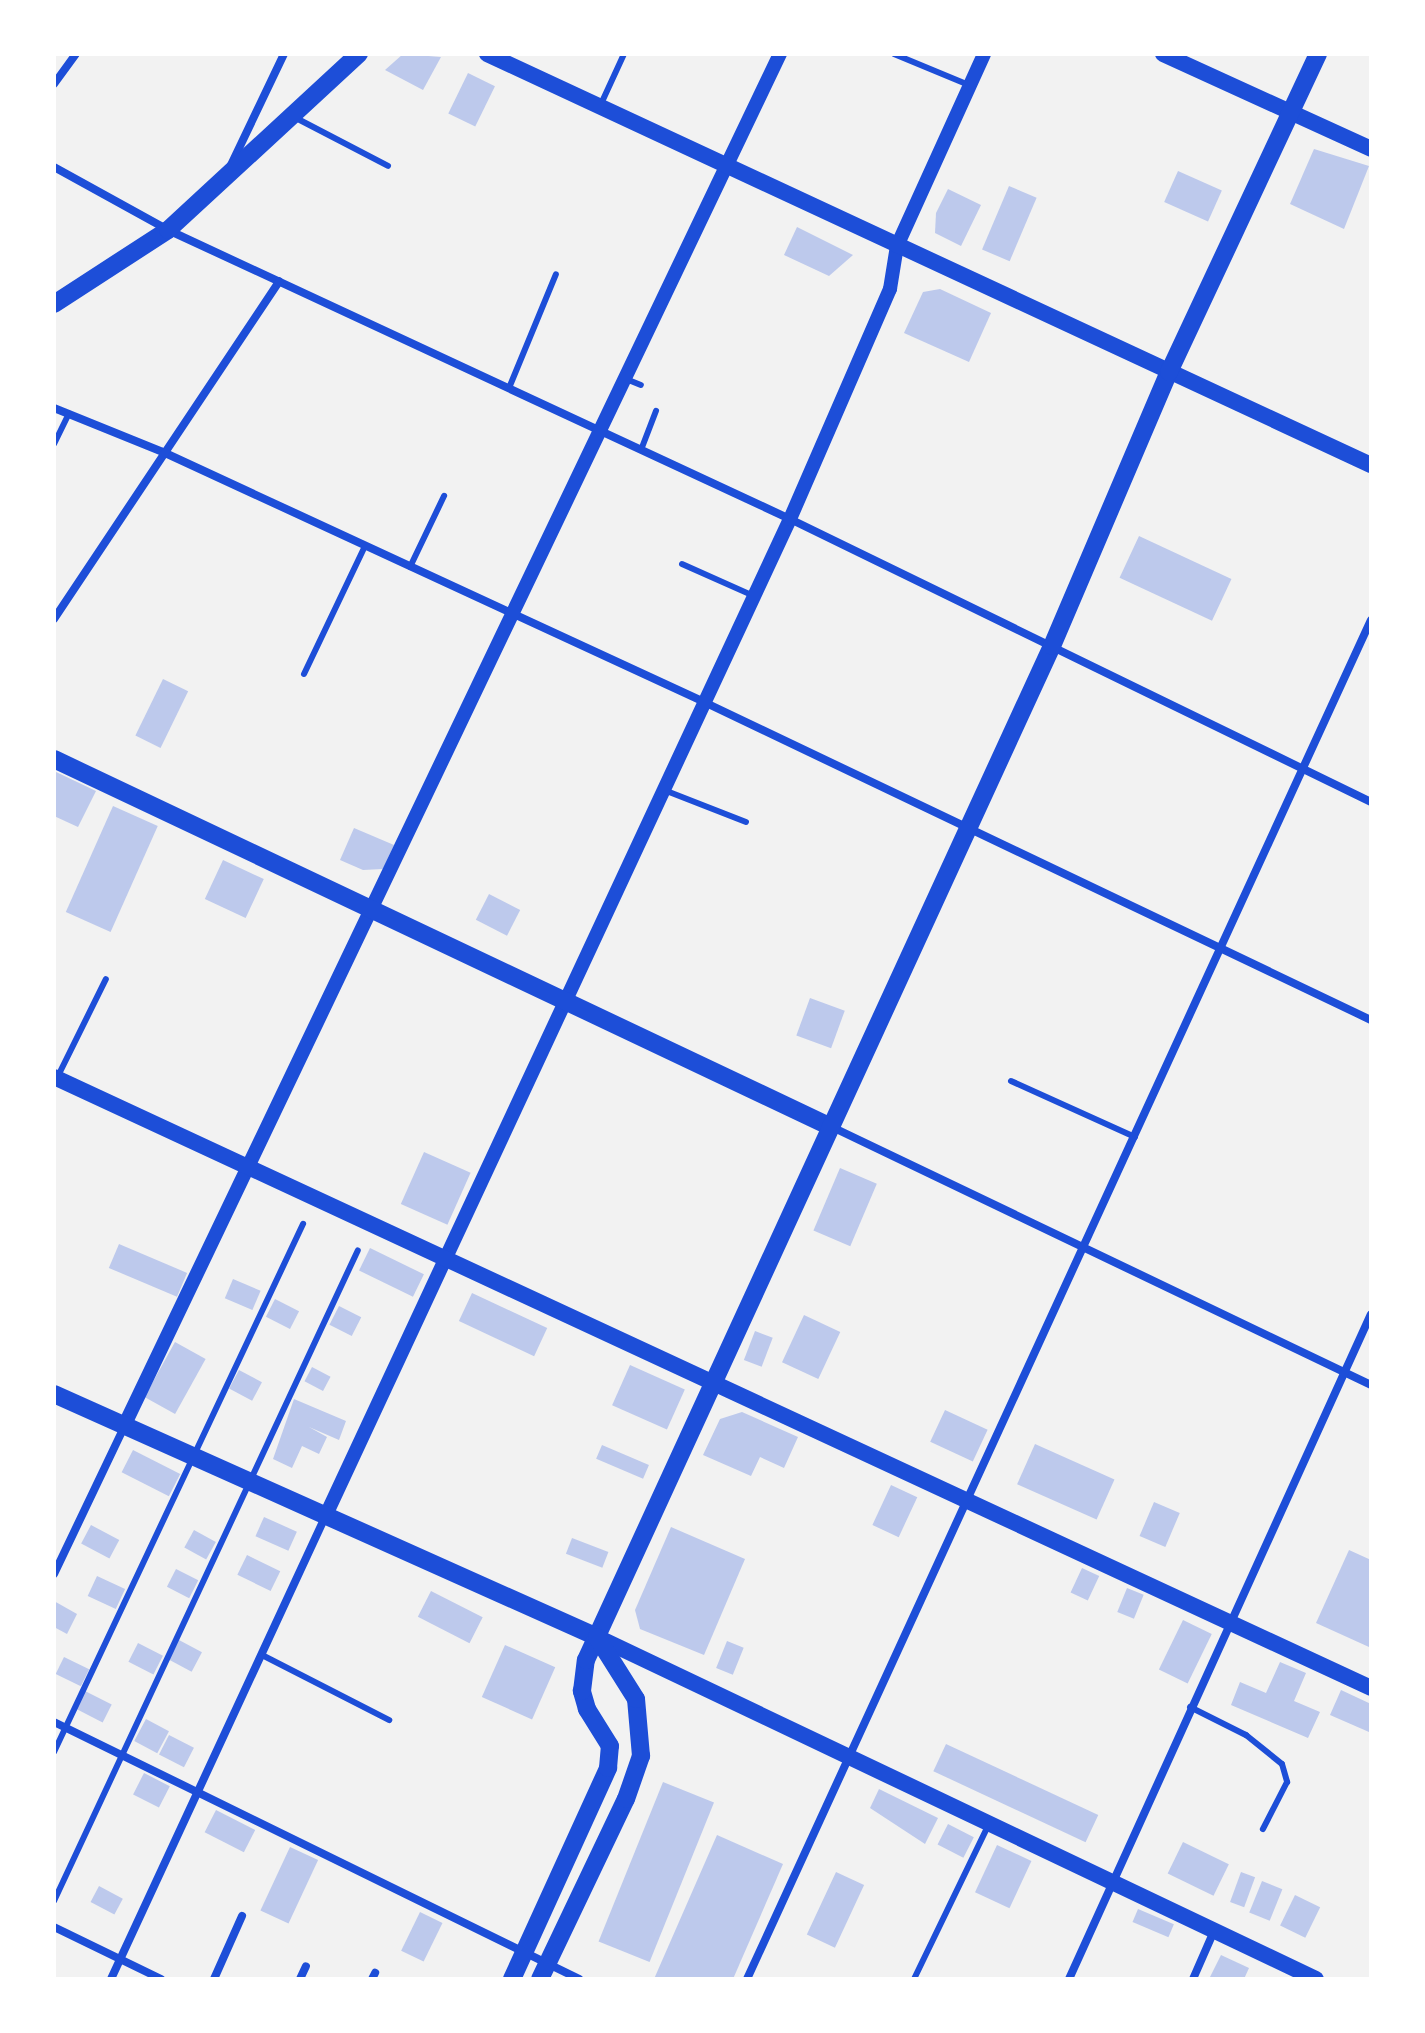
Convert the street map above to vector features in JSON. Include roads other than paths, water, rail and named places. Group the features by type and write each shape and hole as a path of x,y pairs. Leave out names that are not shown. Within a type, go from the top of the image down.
{"main road":[{"path":"54,304 168,230 359,54"},
{"path":"487,54 726,168 1371,465"},
{"path":"1163,54 1371,149"},
{"path":"512,1979 608,1768 610,1746 582,1691 581,1676 597,1637 710,1383 1052,646 1169,372 1318,54"},
{"path":"54,759 831,1127"},
{"path":"55,1080 1371,1688"},
{"path":"54,1394 597,1637 1316,1979"},
{"path":"544,1971 626,1799 641,1756 636,1699 597,1637"}],"street":[{"path":"54,84 76,54"},
{"path":"227,174 284,54"},
{"path":"54,1574 374,911 780,54"},
{"path":"111,1979 790,519 890,289 897,246 984,54"},
{"path":"54,167 168,230 790,519 1371,802"},
{"path":"54,619 279,281"},
{"path":"54,408 163,452 704,702 1371,1020"},
{"path":"747,1979 1371,620"},
{"path":"831,1127 1371,1385"},
{"path":"1069,1979 1228,1622 1371,1314"},
{"path":"54,1722 525,1952 544,1971 579,1979"},
{"path":"214,1979 242,1916"},
{"path":"54,1927 161,1979"},
{"path":"1193,1979 1214,1931"},
{"path":"300,1979 306,1966"}],"lane":[{"path":"600,107 624,54"},
{"path":"894,54 969,85"},
{"path":"291,115 388,166"},
{"path":"509,388 556,274"},
{"path":"626,379 641,385"},
{"path":"641,450 656,411"},
{"path":"54,444 69,413"},
{"path":"410,567 444,496"},
{"path":"304,674 365,546"},
{"path":"682,564 754,596"},
{"path":"664,790 746,822"},
{"path":"55,1080 106,979"},
{"path":"1011,1081 1135,1137"},
{"path":"54,1752 303,1224"},
{"path":"54,1901 358,1250"},
{"path":"262,1655 389,1720"},
{"path":"1190,1707 1246,1735 1282,1764 1287,1782 1263,1829"},
{"path":"914,1979 989,1824"}]}
